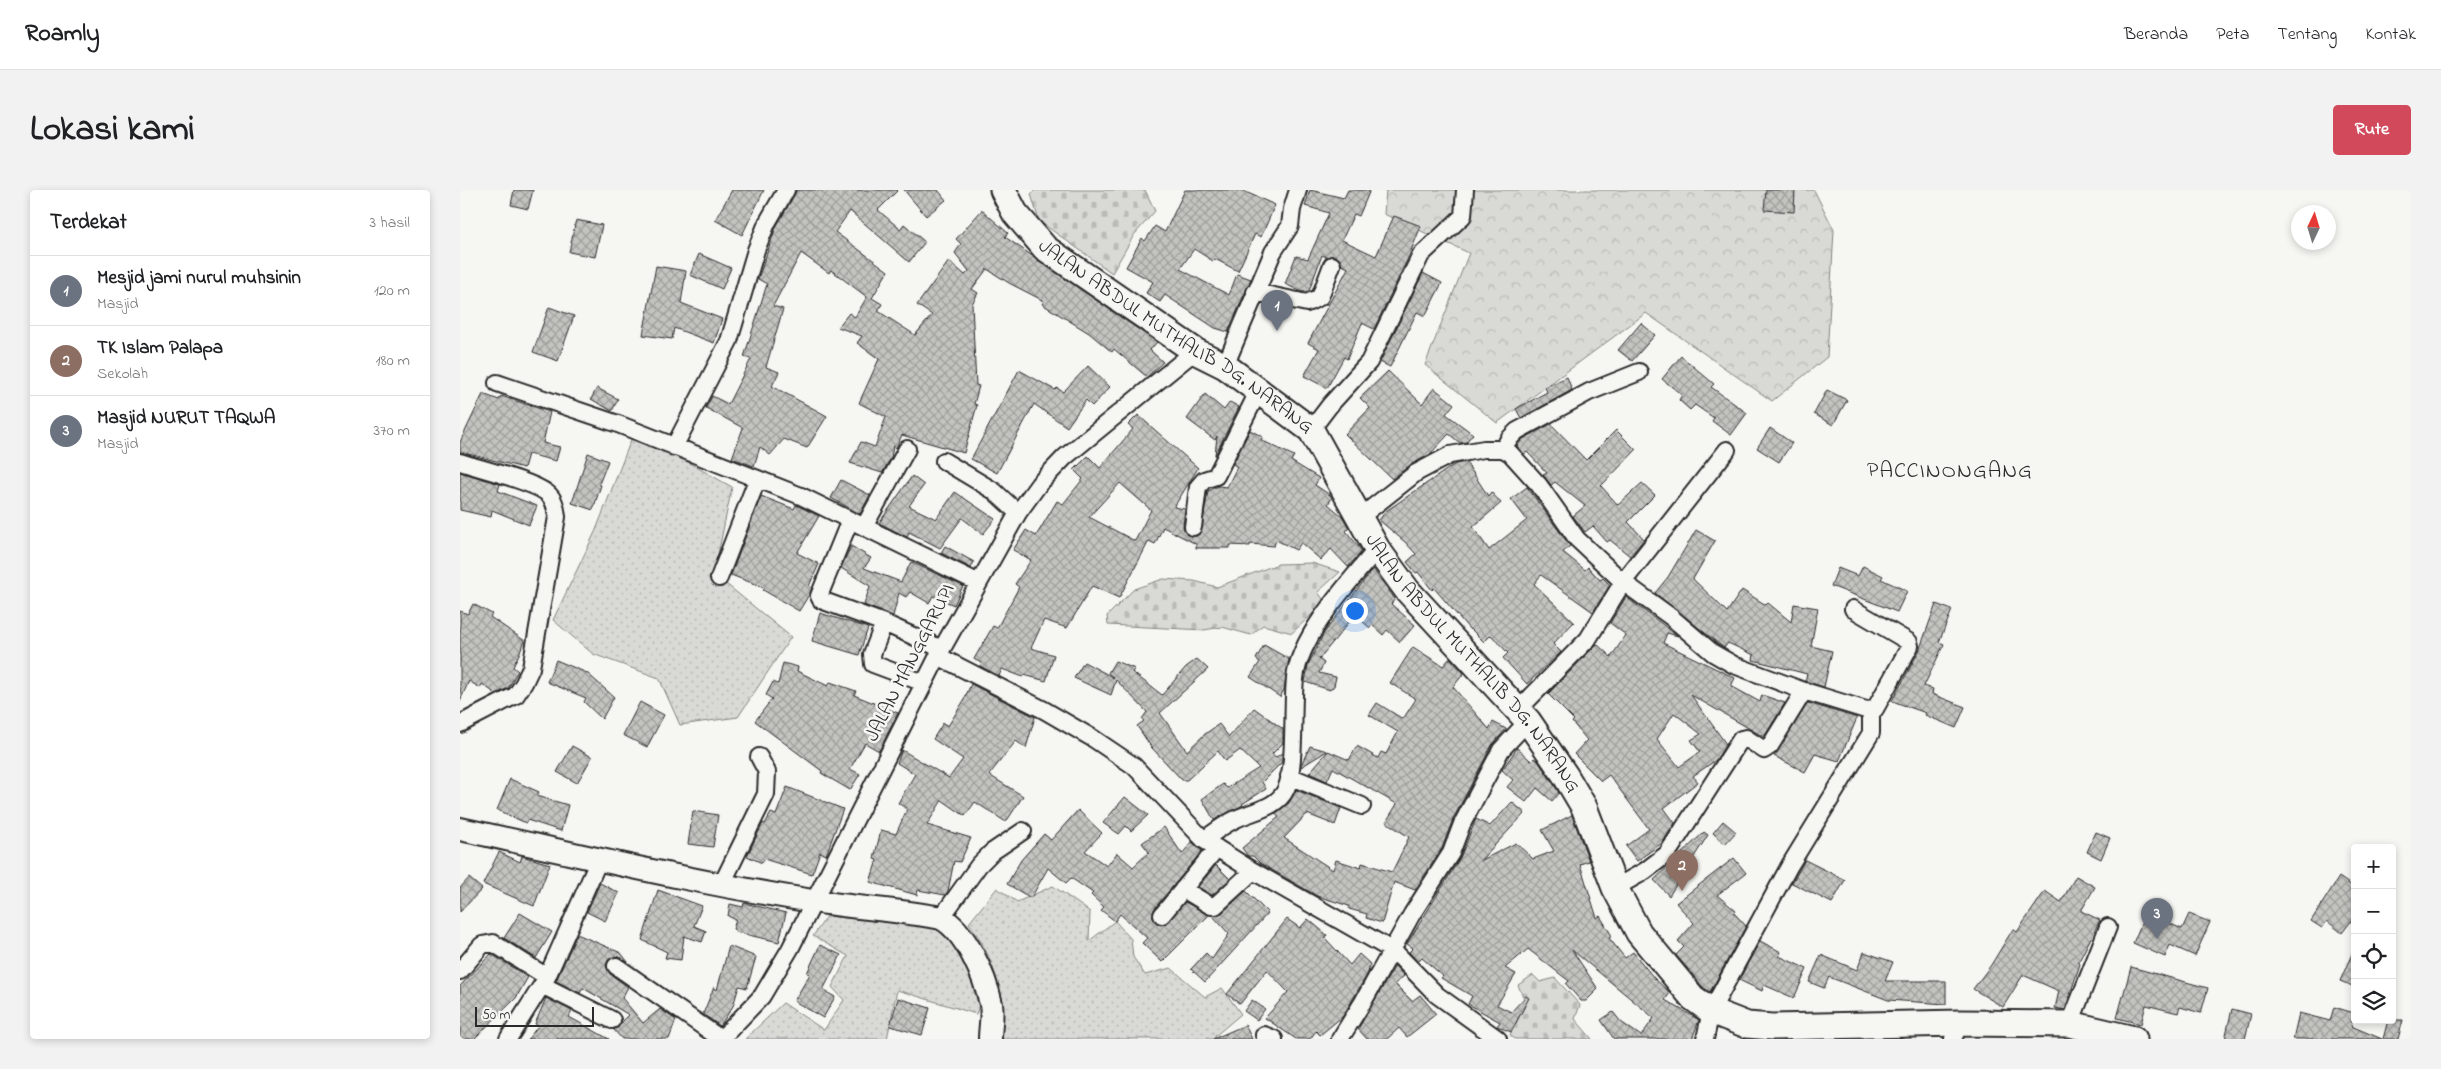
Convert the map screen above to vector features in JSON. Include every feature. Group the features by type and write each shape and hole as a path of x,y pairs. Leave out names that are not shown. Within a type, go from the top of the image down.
{"main road":[{"name":"JALAN ABDUL MUTHALIB DG. NARANG","path":"1003,190 1015,213 1045,248 1195,351 1224,366 1311,430 1377,549 1407,590 1523,716 1584,807 1615,888 1639,934 1694,998 1712,1011 1747,1025 1956,1031 2070,1024 2134,1039"}],"street":[{"path":"674,447 729,341 756,250 767,223 786,190"},
{"path":"1224,366 1273,252 1290,226 1292,209 1298,190"},
{"path":"1311,430 1330,405 1369,362 1421,255 1463,216 1465,210 1465,190"},
{"path":"1256,292 1307,303 1320,297 1332,265"},
{"name":"JALAN MANGGARUPI","path":"721,1039 762,996 814,901 977,582 1018,513 1039,484 1065,457 1195,351"},
{"path":"1503,449 1509,439 1518,431 1589,392 1639,372"},
{"path":"497,383 567,405 801,496 977,582"},
{"path":"1193,527 1198,487 1204,480 1216,476 1258,392"},
{"path":"907,449 857,523 818,596 822,600 884,623 940,652 1094,739 1134,766 1210,844 1391,949 1437,994 1498,1039"},
{"path":"1359,518 1416,473 1450,455 1484,449 1503,449 1510,453 1539,485 1577,539 1623,582 1671,617 1713,653 1734,666 1804,691 1871,710 1875,709 1910,646 1909,642 1853,609"},
{"path":"1340,1039 1363,1002 1391,949 1451,853 1466,816 1501,750 1523,716 1588,639 1623,582 1727,450"},
{"path":"944,461 994,491 1018,513"},
{"path":"460,462 530,484 548,493 556,506 557,517 531,668 524,683 516,695 460,724"},
{"path":"719,578 756,480"},
{"path":"1162,915 1183,889 1210,844 1231,821 1274,804 1286,790 1289,776 1295,677 1302,651 1344,587 1377,549"},
{"path":"884,623 872,654 873,664 924,684"},
{"path":"1615,888 1645,871 1667,854 1741,738 1746,738 1764,750 1770,746 1804,691"},
{"path":"1704,1039 1712,1011 1790,865 1870,733 1871,710"},
{"path":"722,884 766,794 767,772 760,757"},
{"path":"1289,776 1362,806"},
{"path":"460,829 599,860 722,884 814,901 941,918 951,923 961,934 983,978 991,1006 990,1039"},
{"path":"941,918 979,865 992,852 1023,831"},
{"path":"508,1039 544,981 599,860"},
{"path":"1183,889 1211,906 1215,906 1253,870"},
{"path":"2070,1024 2108,928"},
{"path":"460,971 482,945 487,943 493,944 544,981 612,1020"},
{"path":"616,966 721,1039"}],"green space":[{"path":"1035,190 1145,190 1155,211 1134,235 1112,273 1039,221 1031,194"},
{"path":"1386,190 1814,190 1834,230 1827,357 1772,401 1646,313 1497,423 1425,365 1469,253 1384,214"},
{"path":"634,432 732,487 714,574 791,637 738,717 680,725 659,678 593,654 553,620 596,530"},
{"path":"1312,563 1340,572 1318,592 1325,602 1292,633 1263,625 1251,635 1222,627 1204,630 1108,625 1107,616 1134,589 1163,579 1194,581 1217,587 1278,564"},
{"path":"1053,886 1090,912 1089,941 1115,921 1131,939 1133,957 1145,975 1171,968 1205,997 1222,988 1241,1014 1215,1036 1215,1039 996,1039 1000,1008 997,982 986,951 969,923 997,888 1017,902"},
{"path":"827,916 942,928 967,958 979,1007 976,1014 897,990 887,1039 745,1039 783,1003 824,1030 844,1000 832,987 848,956 813,936"},
{"path":"1533,975 1540,982 1555,978 1580,1005 1575,1019 1592,1039 1515,1039 1510,1035 1526,1004 1518,985"}],"building":[{"path":"514,190 533,190 528,209 511,205"},
{"path":"732,190 764,190 742,235 715,220"},
{"path":"797,190 898,190 878,210 900,229 904,224 925,242 909,262 850,211 835,232 888,271 872,298 882,304 878,311 915,335 932,315 917,305 949,261 965,275 969,271 955,253 961,244 956,239 982,210 1008,233 1005,237 1157,342 1150,350 1163,362 1147,377 1114,349 1112,352 1089,333 1042,304 1044,301 987,269 972,289 978,293 972,304 976,385 979,386 974,404 977,405 964,453 902,435 896,448 893,446 891,458 882,473 850,463 861,442 875,447 886,417 859,403 879,359 857,343 862,336 838,327 849,313 855,317 867,297 831,270 829,273 801,253 773,306 783,309 766,367 779,372 772,386 827,416 807,448 784,439 770,455 760,447 754,466 732,458 743,428 706,408 712,396 728,404 751,359 744,357 767,284 758,279 776,227"},
{"path":"904,190 938,190 946,200 926,216"},
{"path":"1185,190 1241,190 1275,205 1261,237 1255,234 1238,271 1215,259 1213,261 1194,249 1180,269 1229,295 1237,274 1251,279 1228,332 1215,328 1165,295 1160,302 1146,293 1153,282 1126,267 1142,238 1145,241 1155,226 1165,232"},
{"path":"1310,190 1344,198 1348,190 1370,190 1359,216 1354,214 1342,240 1376,256 1394,216 1421,226 1409,256 1374,329 1362,323 1347,359 1344,357 1327,388 1304,376 1319,349 1308,343 1348,268 1342,265 1336,256 1326,257 1322,255 1309,291 1302,292 1285,284 1296,256 1308,259 1329,213 1305,206"},
{"path":"1766,190 1795,190 1794,212 1764,210"},
{"path":"576,220 602,225 595,257 569,252"},
{"path":"699,254 731,268 722,289 690,275"},
{"path":"656,266 686,271 681,303 722,319 714,343 674,328 672,339 643,335"},
{"path":"1423,273 1442,283 1425,316 1417,312 1390,367 1380,362"},
{"path":"549,307 574,316 558,361 533,352"},
{"path":"1641,323 1655,335 1632,361 1618,350"},
{"path":"1681,356 1714,384 1711,387 1747,413 1731,435 1712,421 1714,418 1695,405 1690,410 1679,400 1682,395 1662,379"},
{"path":"1088,366 1110,387 1092,406 1086,400 1067,427 1034,404 997,473 971,459 1019,370 1055,390 1057,388 1063,392"},
{"path":"1388,371 1422,404 1434,388 1454,404 1446,414 1473,434 1466,442 1460,443 1449,434 1429,455 1410,465 1392,479 1345,434 1370,408 1360,398"},
{"path":"1567,377 1572,390 1521,418 1516,409 1547,392 1545,387"},
{"path":"597,388 618,399 612,411 591,399"},
{"path":"1827,390 1847,400 1833,425 1814,414"},
{"path":"483,394 499,400 501,396 550,412 543,443 560,447 556,461 528,454 524,468 460,452 460,442"},
{"path":"1205,394 1224,410 1230,402 1239,407 1215,455 1217,436 1215,440 1187,419"},
{"path":"1138,415 1198,468 1174,507 1185,509 1183,526 1187,535 1196,536 1201,533 1208,491 1218,486 1227,487 1237,467 1233,464 1250,430 1263,437 1261,440 1294,456 1291,461 1319,478 1315,485 1330,495 1332,498 1328,504 1342,516 1349,528 1346,531 1362,551 1348,567 1331,549 1321,560 1301,543 1296,550 1276,540 1274,546 1250,544 1250,546 1230,545 1230,548 1196,548 1196,544 1163,527 1155,544 1149,541 1119,598 1092,586 1067,628 1044,620 1031,648 1054,655 1046,681 1024,675 1023,677 1002,669 999,676 980,666 981,663 974,659 993,626 997,628 1019,587 1015,584 1031,560 1013,550 1026,530 1036,536 1057,501 1063,504 1083,479 1074,470 1088,456 1100,468 1133,429 1128,425","holes":["1120,483 1151,510 1135,541 1089,517"]},
{"path":"1551,424 1586,460 1616,430 1636,450 1601,486 1618,505 1642,483 1655,495 1628,522 1644,539 1630,556 1610,540 1607,542 1593,526 1585,532 1573,516 1585,506 1555,482 1551,485 1543,475 1547,473 1527,452 1524,454 1517,446 1523,439"},
{"path":"1770,428 1792,443 1779,462 1757,448"},
{"path":"588,453 608,461 599,484 601,485 593,510 572,503"},
{"path":"1466,462 1488,496 1491,492 1501,503 1473,527 1489,550 1527,520 1511,499 1527,487 1570,546 1563,552 1585,570 1588,567 1600,580 1603,578 1610,585 1593,612 1541,575 1534,584 1574,622 1553,644 1561,652 1527,684 1503,658 1508,653 1491,635 1484,642 1470,630 1434,588 1432,590 1418,572 1416,573 1407,562 1416,554 1379,520 1386,511 1455,464"},
{"path":"460,472 500,484 498,491 537,506 529,525 492,510 491,517 460,510"},
{"path":"912,476 924,485 909,506 936,519 955,492 995,519 983,534 962,518 940,548 909,532 907,537 879,523"},
{"path":"841,480 870,495 860,514 831,498"},
{"path":"761,496 794,509 796,505 819,516 797,553 819,564 809,586 812,588 810,593 799,611 763,590 765,588 731,575"},
{"path":"1696,530 1715,541 1693,579 1727,612 1742,590 1766,605 1768,603 1791,622 1794,604 1818,608 1811,646 1832,651 1824,687 1805,681 1807,674 1753,660 1754,655 1728,643 1724,648 1655,593 1668,577"},
{"path":"851,546 871,558 864,568 901,582 911,562 963,586 954,605 933,596 929,603 910,592 906,597 899,593 893,616 864,605 870,586 841,568"},
{"path":"945,546 974,562 971,568 941,553"},
{"path":"1863,566 1883,576 1881,579 1907,591 1897,612 1831,586 1838,568 1858,576"},
{"path":"1373,569 1395,599 1391,604 1415,625 1400,642 1387,630 1383,635 1372,625 1370,628 1355,615 1319,659 1324,663 1319,673 1336,677 1334,686 1330,690 1305,682 1308,665 1324,633"},
{"path":"1626,597 1678,636 1667,633 1663,643 1735,678 1731,686 1760,702 1762,695 1785,703 1764,737 1691,695 1726,744 1716,760 1693,776 1698,782 1664,808 1675,823 1662,843 1637,861 1626,846 1649,829 1609,775 1601,781 1574,754 1587,740 1572,722 1574,720 1548,694 1597,644 1611,657 1626,635 1610,623","holes":["1674,713 1701,734 1691,740 1700,752 1679,767 1657,739"]},
{"path":"473,604 492,614 490,617 525,641 513,667 518,671 508,688 496,694 482,684 480,688 469,681 460,701 460,611 468,614"},
{"path":"1936,604 1952,610 1939,642 1944,644 1924,686 1933,689 1932,694 1965,707 1956,728 1925,715 1926,713 1892,701 1919,651"},
{"path":"820,613 868,628 859,655 812,641"},
{"path":"1264,645 1289,659 1284,690 1280,697 1250,677 1260,662 1256,659"},
{"path":"1413,647 1443,666 1450,658 1464,673 1453,687 1489,729 1493,722 1506,729 1492,745 1453,819 1442,848 1415,890 1394,882 1382,923 1366,918 1367,914 1349,909 1349,906 1317,896 1260,863 1253,856 1248,856 1242,848 1279,817 1275,814 1289,803 1296,790 1341,808 1335,825 1307,814 1284,838 1333,870 1336,860 1361,868 1362,863 1392,872 1409,837 1386,822 1397,804 1333,768 1327,781 1309,773 1328,751 1349,760 1357,746 1378,758 1381,752 1386,754 1398,732 1369,715 1377,703 1403,719 1416,699 1390,683"},
{"path":"1197,659 1208,669 1160,713 1187,751 1219,724 1229,737 1254,708 1283,729 1283,743 1272,754 1276,757 1282,753 1282,762 1262,782 1266,789 1243,805 1214,820 1202,799 1223,784 1227,788 1259,768 1240,750 1225,761 1218,751 1187,780 1182,780 1152,748 1137,726 1144,721 1142,719 1147,712 1116,680 1111,695 1074,678 1084,662 1114,678 1108,673 1115,661 1135,669 1132,672 1162,695 1186,667"},
{"path":"556,660 587,673 614,697 602,719 584,702 586,698 547,682"},
{"path":"783,663 798,667 797,671 828,686 830,682 856,691 854,695 898,713 879,751 865,743 850,769 860,774 850,790 821,773 822,771 755,721 772,699 766,695 773,682 778,684"},
{"path":"971,684 1035,717 1026,748 1016,741 989,775 1023,796 1006,822 975,802 965,816 942,800 927,825 971,838 960,862 954,861 948,891 945,895 918,890 917,895 870,882 877,860 874,859 881,830 896,834 907,809 898,803 915,774 897,763 902,750 949,778 963,759 933,739 943,723 948,726 963,702"},
{"path":"640,702 664,715 647,747 623,735"},
{"path":"1808,703 1857,718 1839,761 1815,754 1805,772 1774,756"},
{"path":"572,746 592,757 577,783 557,772"},
{"path":"1310,746 1327,751 1301,767 1301,765"},
{"path":"1517,748 1531,761 1534,758 1538,761 1553,783 1559,793 1552,801 1537,788 1526,802 1507,787 1513,780 1502,770"},
{"path":"510,779 539,792 537,796 568,805 561,831 527,820 526,823 497,810"},
{"path":"787,787 843,809 826,855 820,852 812,874 764,859 762,863 747,856 763,823 765,824 771,813 776,815"},
{"path":"1125,797 1148,815 1131,831 1126,826 1119,834 1103,823"},
{"path":"1512,802 1525,813 1480,861 1516,843 1533,859 1554,851 1542,830 1572,815 1589,861 1580,864 1597,918 1600,916 1612,936 1609,938 1625,958 1633,952 1654,978 1670,993 1665,1000 1699,1020 1692,1039 1614,1039 1601,1020 1613,1012 1621,1022 1641,1036 1654,1018 1572,950 1598,989 1586,1001 1581,1001 1566,984 1569,981 1528,949 1505,968 1516,974 1497,1005 1511,1012 1526,996 1529,998 1511,1032 1497,1026 1500,1022 1468,1004 1472,996 1441,978 1443,976 1422,958 1418,962 1409,952 1413,948 1407,944 1460,858 1476,819 1490,826"},
{"path":"1078,810 1102,833 1085,851 1107,866 1117,853 1133,867 1149,852 1142,843 1164,827 1182,854 1192,842 1202,851 1154,909 1153,918 1160,925 1166,924 1185,902 1209,915 1162,962 1142,943 1147,938 1120,914 1115,921 1101,910 1104,907 1091,895 1093,893 1071,878 1066,883 1048,868 1031,898 1007,884 1021,860 1044,834 1051,840"},
{"path":"693,811 718,815 713,847 688,844"},
{"path":"1723,821 1736,832 1725,844 1713,833"},
{"path":"1704,832 1708,835 1669,896 1654,880"},
{"path":"2096,832 2110,838 2101,859 2087,852"},
{"path":"499,852 520,862 522,856 550,864 534,906 483,884"},
{"path":"1734,858 1746,873 1717,895 1736,911 1734,913 1746,926 1710,992 1703,987 1676,955 1684,947 1678,941 1694,923 1676,903"},
{"path":"1805,860 1845,880 1832,903 1792,883"},
{"path":"1216,865 1230,879 1212,895 1198,887"},
{"path":"2076,876 2095,887 2081,911 2100,920 2078,963 2080,964 2065,1010 2055,1008 2059,991 2023,975 2003,1007 1973,989 1991,965 2013,929 2017,932 2045,891 2061,902"},
{"path":"2339,877 2351,885 2351,921 2342,933 2327,921 2322,928 2311,921"},
{"path":"469,878 482,889 460,912 460,888"},
{"path":"600,883 619,893 605,921 587,912"},
{"path":"658,890 702,906 694,926 706,931 702,942 684,936 681,960 665,958 667,952 642,940"},
{"path":"1246,891 1268,913 1205,982 1191,969 1206,953 1212,959 1229,934 1213,916 1222,913"},
{"path":"744,903 786,913 779,942 735,932 736,930 733,929 736,920 728,916 730,904 743,907"},
{"path":"520,913 552,932 536,958 504,938"},
{"path":"2146,913 2182,929 2189,914 2210,922 2195,956 2170,945 2165,957 2133,943"},
{"path":"1287,919 1300,928 1308,919 1327,935 1325,938 1350,965 1359,954 1370,964 1368,973 1343,1016 1320,1035 1316,1031 1310,1039 1296,1039 1265,1018 1288,992 1267,970 1240,1004 1227,994"},
{"path":"577,934 621,953 628,962 616,956 608,960 606,966 610,974 628,987 622,998 643,1023 660,1009 676,1020 669,1039 622,1039 614,1030 629,1015 583,988 580,993 556,981"},
{"path":"1760,941 1781,952 1779,956 1807,969 1794,998 1764,985 1762,991 1739,980"},
{"path":"820,945 841,955 823,990 835,997 823,1018 794,1001 810,974 807,973"},
{"path":"729,946 756,957 747,988 739,986 733,1006 720,1026 703,1014 714,987 717,990"},
{"path":"1864,952 1893,962 1885,981 1946,981 1946,1004 1888,1000 1829,977 1824,988 1809,982 1821,955 1857,970"},
{"path":"491,954 528,977 516,998 474,1039 460,1039 460,986"},
{"path":"2351,956 2351,985 2340,981"},
{"path":"1395,966 1404,976 1395,984 1412,1001 1420,995 1436,1014 1407,1037 1399,1028 1387,1039 1367,1039 1358,1029"},
{"path":"2131,967 2208,988 2201,1013 2180,1007 2178,1013 2146,1005 2141,1024 2117,1018"},
{"path":"546,998 572,1011 569,1017 609,1039 528,1039 538,1026 535,1024"},
{"path":"898,998 930,1008 922,1035 890,1026"},
{"path":"1252,1000 1265,1009 1257,1020 1244,1011"},
{"path":"2334,1007 2351,1012 2351,1026 2382,1039 2293,1039 2299,1013 2330,1021"},
{"path":"2232,1009 2251,1014 2245,1039 2225,1039"},
{"path":"2396,1020 2403,1020 2398,1039 2383,1039 2387,1024 2396,1024"},
{"path":"1245,1025 1252,1039 1213,1039"}],"place":[{"name":"Mesjid jami nurul muhsinin","path":"1277,331"},
{"name":"TK Islam Palapa","path":"1682,891"},
{"name":"Masjid NURUT TAQWA","path":"2157,939"}],"district":[{"name":"PACCINONGANG","path":"1950,472"}]}
